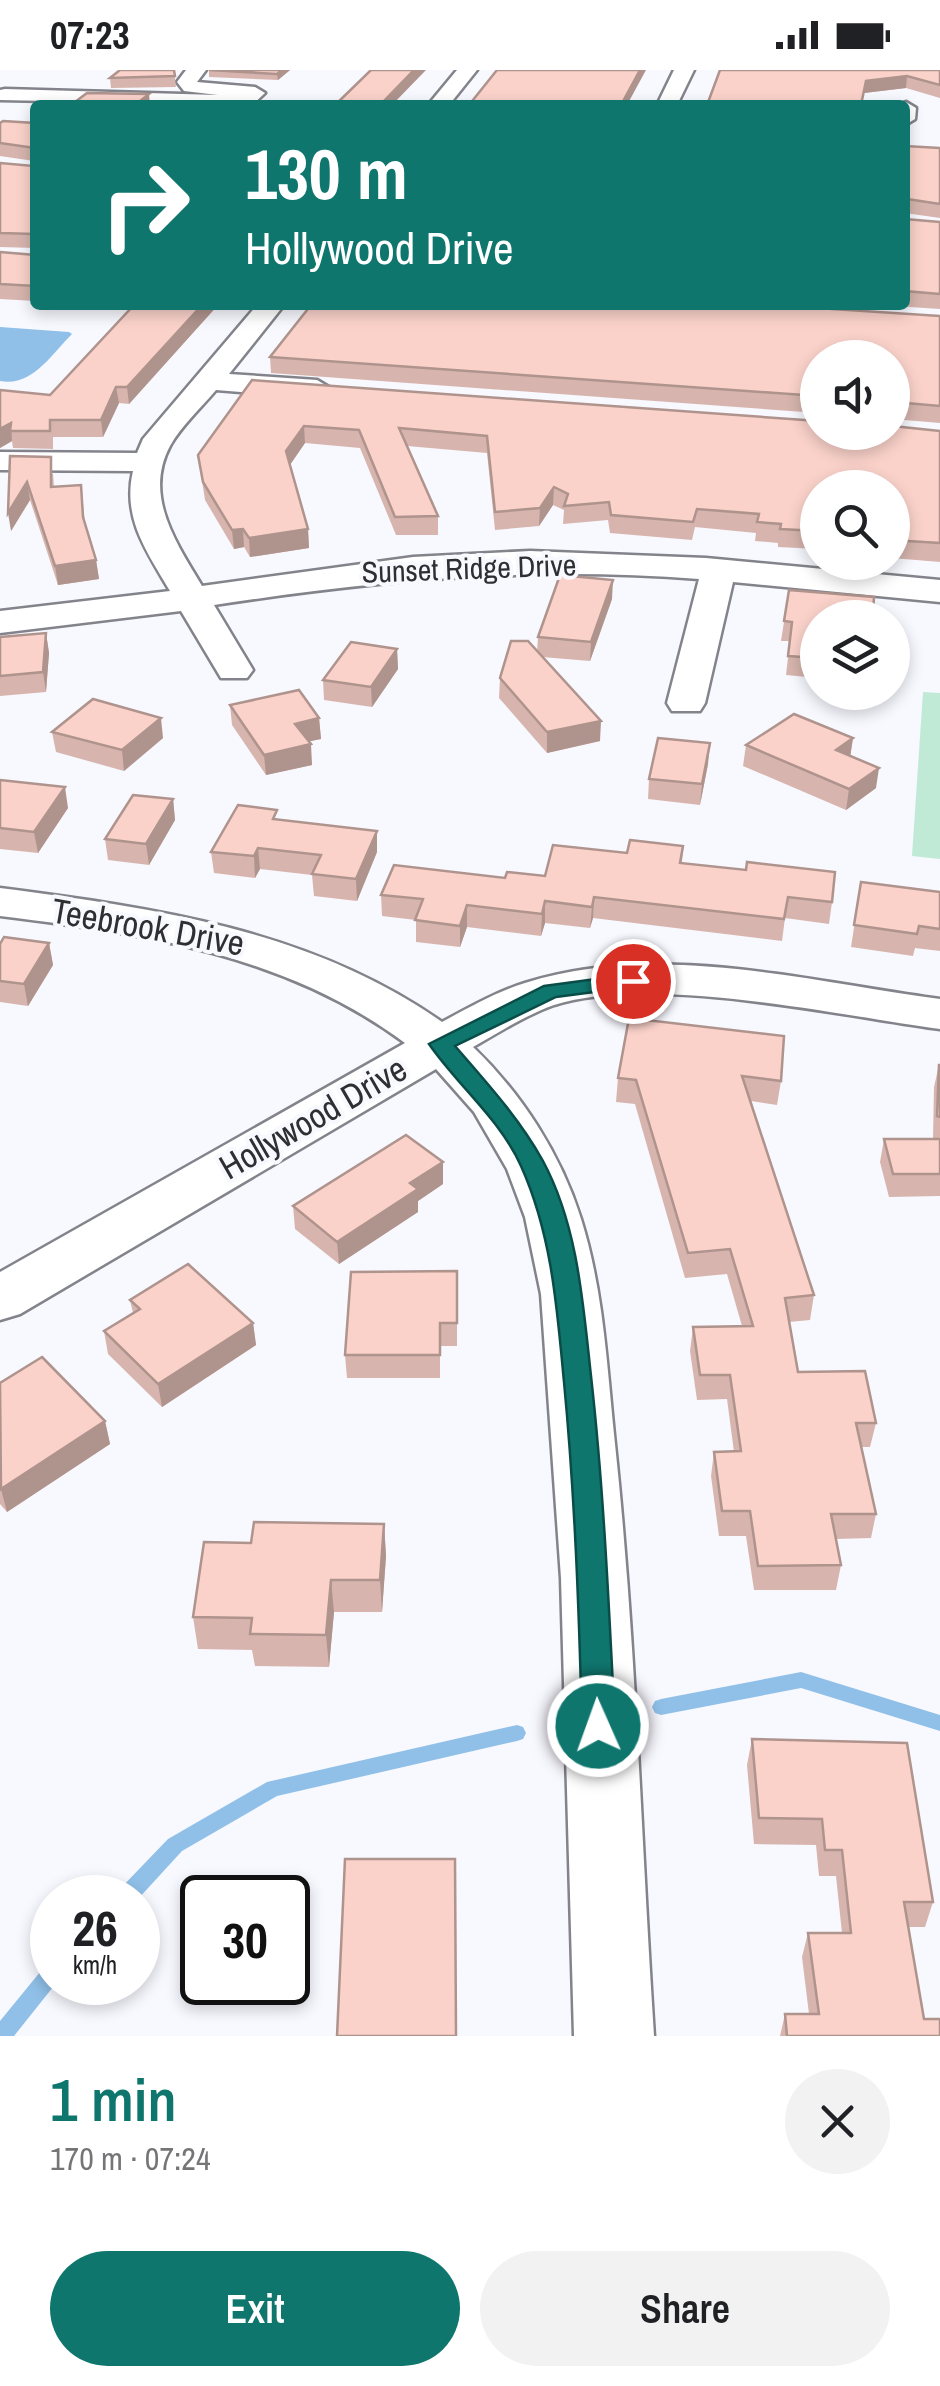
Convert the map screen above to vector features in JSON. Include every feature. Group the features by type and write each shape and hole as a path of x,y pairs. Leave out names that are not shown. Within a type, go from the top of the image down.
{"street":[{"path":"196,70 187,82 191,87 256,93 245,100"},
{"path":"442,100 467,70"},
{"path":"669,100 684,70"},
{"path":"2,97 40,73"},
{"path":"2,97 94,100"},
{"path":"234,670 146,517 143,497 148,462 162,435 267,310"},
{"path":"208,381 350,392"},
{"path":"0,460 148,462"},
{"name":"Sunset Ridge Drive","path":"0,622 192,598 333,575 478,562 718,572 940,591"},
{"path":"686,703 718,572"},
{"name":"Teebrook Drive","path":"0,902 175,926 260,947 307,965 369,998 441,1044 506,1120 532,1164 553,1218 568,1280 590,1502 614,2036"},
{"name":"Hollywood Drive","path":"0,1299 441,1044 551,990 633,981 678,982 940,1014"}],"green space":[{"path":"923,692 940,693 940,859 912,856"}],"water":[{"path":"0,327 72,334 31,374 11,382 0,381"}],"building":[{"path":"120,70 174,70 175,76 110,78"},
{"path":"209,70 282,70 277,74"},
{"path":"371,70 414,70 385,100 340,100"},
{"path":"497,70 640,70 624,100 473,100"},
{"path":"720,70 940,70 940,85 907,76 866,81 862,100 709,100"},
{"path":"87,93 149,94 141,100 78,100"},
{"path":"0,123 30,123 30,147 0,143"},
{"path":"910,146 940,148 940,204 910,199"},
{"path":"0,163 30,166 30,234 0,233"},
{"path":"910,219 940,222 940,294 910,291"},
{"path":"0,252 30,255 30,286 0,284"},
{"path":"129,310 197,310 127,387 116,387 101,420 50,420 50,431 10,431 11,423 0,429 0,390 50,395"},
{"path":"307,310 848,310 940,316 940,406 910,403 910,340 800,340 800,395 270,357"},
{"path":"252,380 800,420 800,450 910,450 910,428 940,431 940,543 910,541 910,470 800,470 800,530 757,522 759,514 697,509 693,522 611,515 609,502 564,506 568,494 554,487 540,508 495,512 487,436 399,428 438,516 395,517 359,430 304,426 286,451 308,529 249,538 243,529 232,530 203,482 198,455"},
{"path":"10,456 51,457 51,487 81,485 83,517 96,560 55,566 27,482 8,513"},
{"path":"560,575 613,580 591,642 538,637"},
{"path":"789,590 874,597 800,600 800,657 788,656 792,622 784,621"},
{"path":"46,633 43,672 0,676 0,637"},
{"path":"511,641 528,641 601,721 547,732 500,678"},
{"path":"351,642 397,649 371,687 323,680"},
{"path":"299,690 319,718 295,724 311,744 264,755 230,705"},
{"path":"93,699 161,718 122,750 52,732"},
{"path":"794,714 853,738 836,750 879,768 849,789 746,745"},
{"path":"658,738 710,743 702,784 649,779"},
{"path":"0,780 65,787 34,832 0,828"},
{"path":"133,795 173,799 146,844 105,839"},
{"path":"238,805 277,810 273,819 377,831 356,879 312,874 321,855 258,848 254,856 211,852"},
{"path":"630,840 683,846 680,863 746,870 747,862 835,872 832,902 788,897 784,919 594,897 592,907 545,901 542,914 467,905 460,926 415,920 423,899 381,895 394,865 505,878 507,872 545,876 553,845 627,853"},
{"path":"861,882 940,892 940,929 919,926 917,934 854,925"},
{"path":"4,937 49,943 24,984 0,981 0,944"},
{"path":"629,1018 784,1036 781,1081 742,1076 814,1295 785,1298 798,1372 865,1371 876,1423 856,1423 876,1514 831,1514 841,1565 758,1566 750,1511 722,1511 714,1452 741,1451 730,1375 700,1375 693,1327 753,1326 730,1249 688,1253 636,1080 618,1078"},
{"path":"940,1065 940,1117 937,1116"},
{"path":"406,1135 443,1162 410,1183 418,1189 337,1242 293,1206"},
{"path":"884,1139 940,1139 940,1174 893,1174"},
{"path":"188,1264 253,1323 158,1384 104,1331 140,1309 130,1300"},
{"path":"457,1271 457,1323 440,1323 440,1355 345,1355 351,1272"},
{"path":"42,1357 105,1421 1,1489 0,1383"},
{"path":"254,1522 384,1524 380,1580 331,1580 326,1635 250,1634 252,1618 193,1617 204,1542 251,1543"},
{"path":"752,1739 907,1743 933,1902 904,1902 924,2019 940,2019 940,2036 787,2036 785,2014 819,2014 808,1933 851,1933 842,1850 825,1850 822,1819 759,1818"},
{"path":"345,1859 455,1859 456,2036 337,2036"}],"waterway":[{"path":"661,1707 801,1680 940,1723"},
{"path":"147,1875 175,1845 273,1788 517,1733"},
{"path":"1,2036 30,2000"}],"route":[{"path":"598,1726 590,1502 568,1280 553,1218 532,1164 506,1120 441,1044 483,1020 551,990 633,981"}]}
